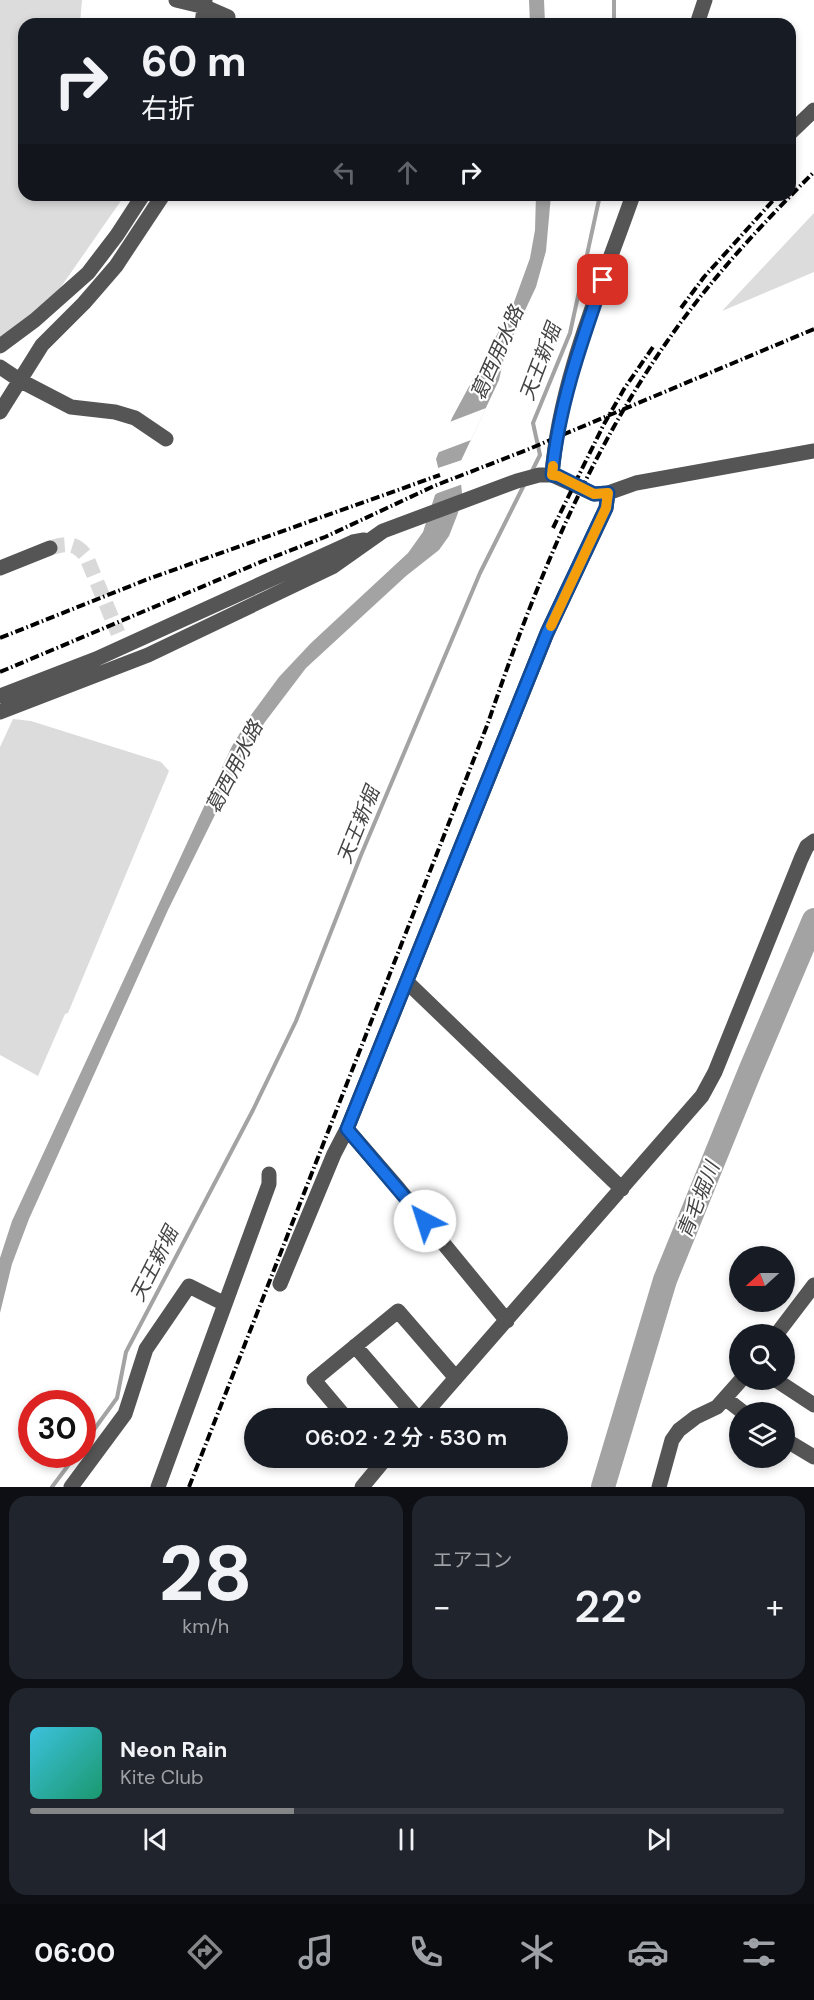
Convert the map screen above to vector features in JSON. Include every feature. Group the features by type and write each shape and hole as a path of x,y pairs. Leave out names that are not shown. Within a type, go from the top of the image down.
{"street":[{"path":"176,0 205,3 228,18"},
{"path":"699,18 705,0"},
{"path":"203,18 205,3"},
{"path":"796,127 814,110"},
{"path":"0,346 35,320 88,273 139,201"},
{"path":"0,412 42,345 84,303 116,266 159,201"},
{"path":"545,475 576,363 631,201"},
{"path":"0,367 21,381 71,406 115,412 135,418 166,439"},
{"path":"0,712 148,655 332,567 383,531 517,481 545,475 558,476 594,494 608,493 636,483 814,451"},
{"path":"280,1284 334,1154 347,1129 547,633 606,508 608,493"},
{"path":"0,696 96,659 121,640 353,542 372,538"},
{"path":"0,568 50,548"},
{"path":"429,1408 702,1096 801,859 807,846 814,841"},
{"path":"406,982 622,1189"},
{"path":"347,1129 507,1321"},
{"path":"158,1487 269,1184 269,1174"},
{"path":"71,1487 125,1414 146,1349 189,1286 225,1304"},
{"path":"786,1324 811,1295"},
{"path":"338,1408 314,1380 398,1311 456,1378"},
{"path":"356,1346 410,1408"},
{"path":"659,1487 672,1440 679,1430 696,1417 717,1407 733,1390"},
{"path":"791,1390 814,1405"},
{"path":"726,1399 730,1402"},
{"path":"795,1445 814,1457"},
{"path":"367,1485 377,1468"}],"shaded area":[{"path":"0,0 82,0 80,18 18,18 18,201 121,201 56,294 0,340"},
{"path":"814,213 814,272 722,311"},
{"path":"13,719 31,721 161,762 169,771 68,1013 65,1014 38,1076 0,1055 0,747"}],"water":[{"path":"529,0 544,0 545,18 530,18"},
{"name":"葛西用水路","path":"536,201 550,201 546,251 536,287 505,353 499,380 459,465 462,493 458,513 449,536 439,550 406,576 306,668 247,750 168,910 29,1219 12,1264 0,1313 0,1258 12,1221 232,746 279,677 311,643 408,553 423,532 438,492 436,459 452,418 513,305 530,258 535,230"}],"pier":[{"path":"486,408 471,440 434,454 447,423"},
{"path":"465,459 462,466 463,484 435,494 435,469"}],"waterway":[{"name":"天王新堀","path":"614,0 614,18"},
{"name":"天王新堀","path":"531,473 540,455 533,423 570,333 599,201"},
{"name":"天王新堀","path":"96,1427 117,1398 126,1352 253,1110 296,1021 361,855 480,573 524,485"},
{"name":"青毛堀川","path":"603,1487 665,1280 814,920"},
{"name":"天王新堀","path":"52,1487 66,1468"}],"tunnel":[{"path":"50,548 70,545 78,548 86,556 118,633"}],"railway":[{"path":"796,191 814,172"},
{"path":"681,308 704,277 773,201"},
{"path":"189,1487 488,723 526,618 569,515 593,465 649,368 712,282 786,201"},
{"path":"0,672 325,537 434,486 529,449 814,329"},
{"path":"553,528 603,426 624,389 653,347"},
{"path":"0,638 148,579 440,475"}],"slow traffic":[{"path":"551,626 606,508 608,493 594,494 552,475 553,466"}],"route":[{"path":"425,1221 347,1129 547,633 606,508 608,493 594,494 552,475 567,391 603,280"}]}
